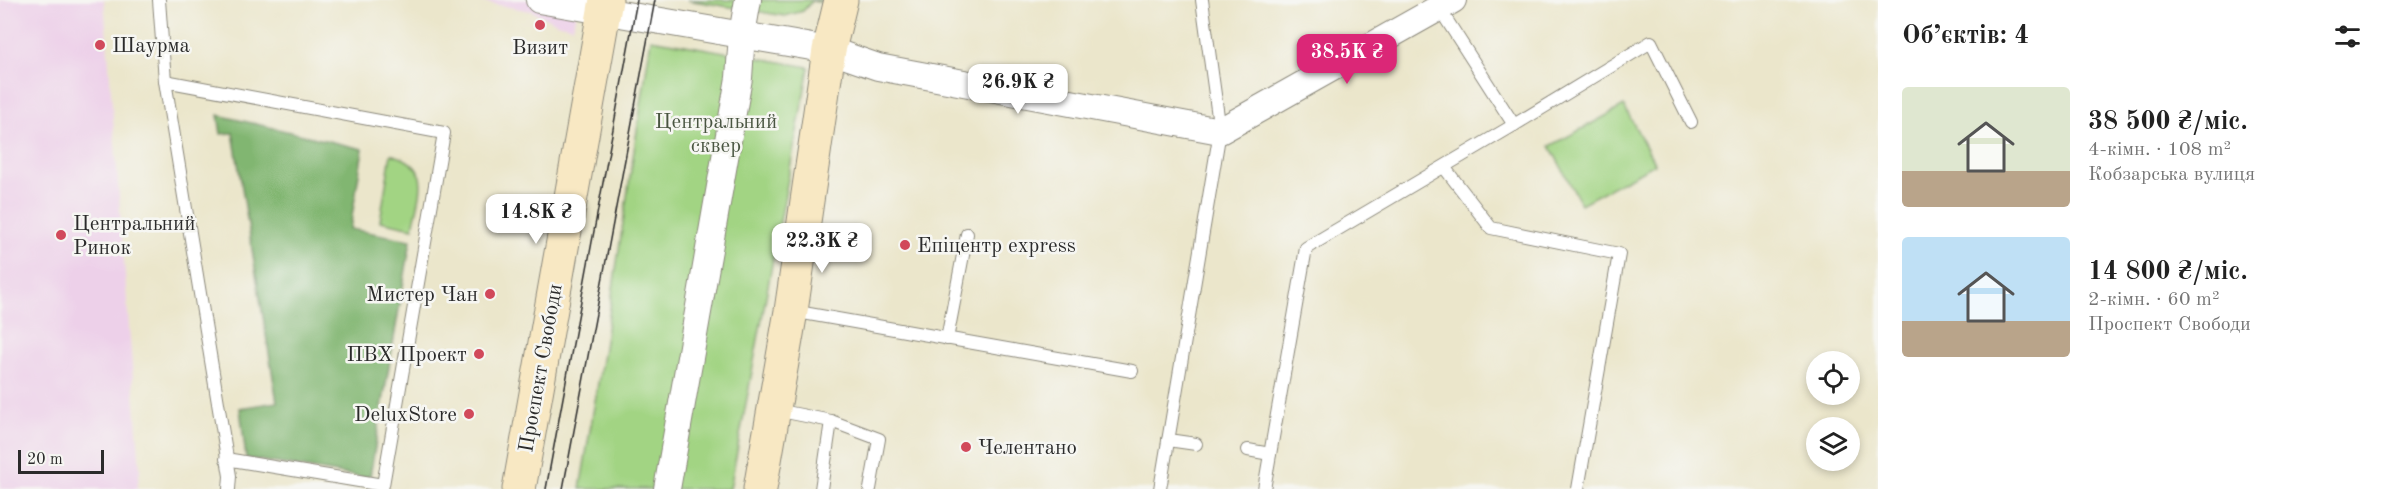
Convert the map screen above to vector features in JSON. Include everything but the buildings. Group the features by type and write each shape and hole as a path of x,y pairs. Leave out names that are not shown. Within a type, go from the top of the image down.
{"main road":[{"path":"760,489 791,311 829,50 841,0"},
{"name":"Проспект Свободи","path":"519,489 605,5"}],"street":[{"path":"539,0 605,5 829,50 878,67 1220,131 1446,4"},
{"path":"667,489 739,78 742,34 748,0"}],"lane":[{"path":"159,0 165,81 230,476 229,489"},
{"path":"1160,489 1220,131 1202,0"},
{"path":"1446,4 1514,125"},
{"path":"1264,489 1306,248 1651,42 1691,122"},
{"path":"165,81 444,134 383,485 226,459"},
{"path":"1444,167 1491,228 1619,254 1578,489"},
{"path":"948,339 967,234"},
{"path":"791,311 1132,371"},
{"path":"774,410 831,421 879,439 870,489"},
{"path":"821,489 831,421"},
{"path":"1168,440 1196,444"},
{"path":"1248,450 1270,454"}],"shaded area":[{"name":"Центральний Ринок","path":"0,0 104,0 140,470 137,489 0,489"},
{"path":"471,0 578,0 573,27 557,23 531,11"}],"green space":[{"path":"687,0 821,0 821,2 812,1 803,11 785,16"},
{"name":"Центральний сквер","path":"651,39 809,67 730,489 580,489"},
{"path":"1624,106 1655,164 1581,204 1550,146"},
{"path":"218,115 363,149 350,229 411,240 370,476 362,477 246,458 240,408 277,402 233,133 221,134"},
{"path":"391,154 405,159 419,173 420,192 413,228 380,221"}],"tram line":[{"path":"546,489 637,0"},
{"path":"563,489 655,0"}],"place":[{"name":"Визит","path":"540,25"},
{"name":"Шаурма","path":"100,45"},
{"name":"Центральний Ринок","path":"61,235"},
{"name":"Епіцентр express","path":"905,245"},
{"name":"Мистер Чан","path":"490,294"},
{"name":"ПВХ Проект","path":"479,354"},
{"name":"DeluxStore","path":"469,414"},
{"name":"Челентано","path":"966,447"}]}
